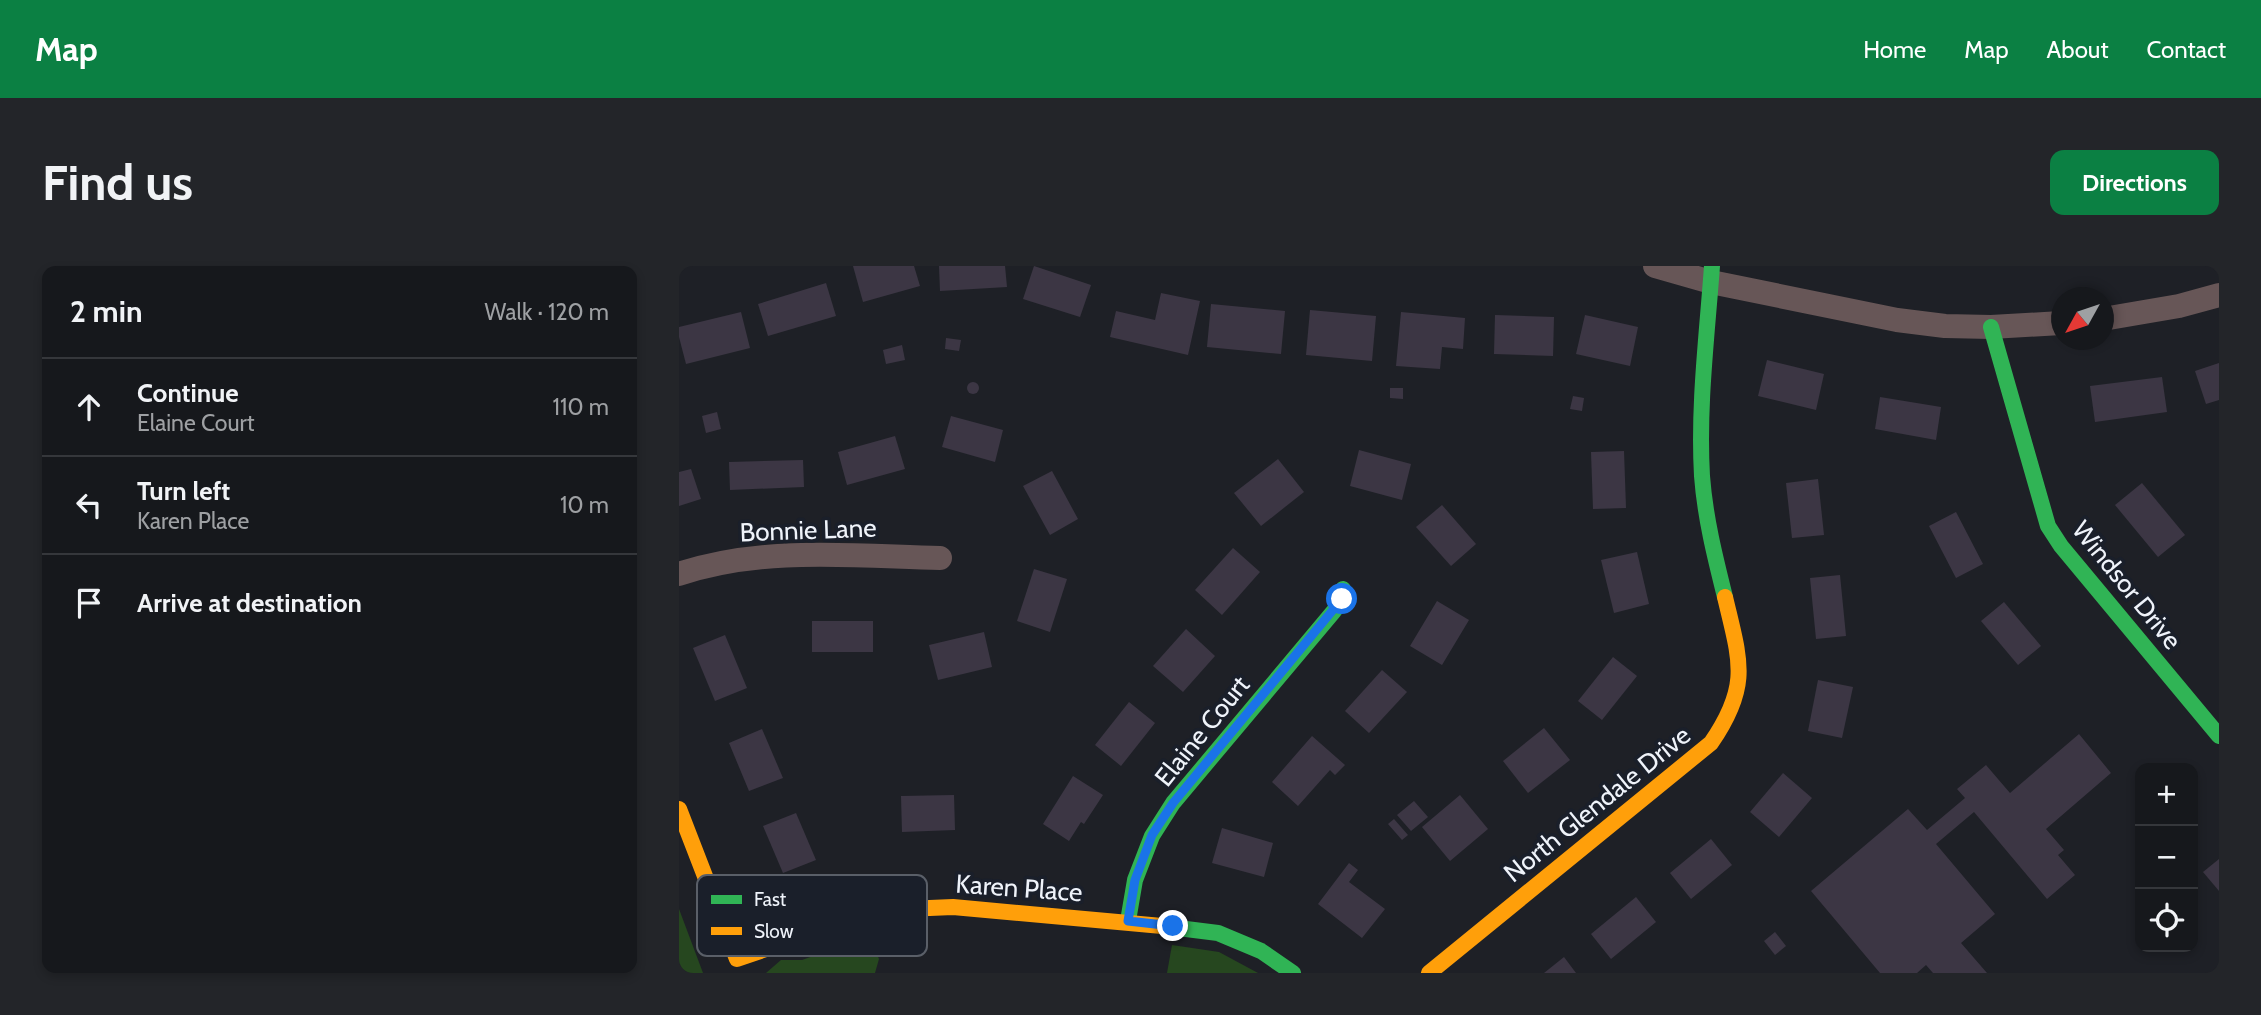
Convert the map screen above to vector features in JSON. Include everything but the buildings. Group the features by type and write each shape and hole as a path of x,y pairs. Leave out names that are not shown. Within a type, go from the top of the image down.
{"street":[{"path":"1655,266 1711,274 1897,320 1945,327 2051,324"},
{"name":"North Glendale Drive","path":"1429,973 1711,743 1725,724 1735,702 1740,676 1737,650 1705,505 1702,458 1711,274"},
{"path":"2114,317 2179,306 2219,295"},
{"name":"Windsor Drive","path":"1991,327 2048,526 2061,546 2219,736"},
{"name":"Bonnie Lane","path":"679,575 700,567 735,561 791,556 940,558"},
{"name":"Elaine Court","path":"1128,921 1135,880 1152,835 1173,803 1334,611 1342,599 1343,589"},
{"name":"Karen Place","path":"679,809 705,875"},
{"name":"Karen Place","path":"927,908 953,907 1128,921 1218,933 1261,951 1293,973"}],"green space":[{"path":"679,909 703,973 679,973"},
{"path":"1172,945 1219,952 1258,973 1167,973"},
{"path":"813,956 878,956 879,959 875,973 766,973 781,960 802,960"}],"traffic: fast":[{"path":"1712,266 1702,397 1702,476 1708,522 1725,597"},
{"path":"1991,327 2048,526 2061,546 2219,736"},
{"path":"1128,921 1135,880 1152,836 1173,803 1334,611 1342,599 1343,589"},
{"path":"1162,926 1218,933 1261,951 1293,973"}],"traffic: slow":[{"path":"1429,973 1711,743 1732,705 1739,672 1735,639 1725,597"},
{"path":"679,809 705,875"},
{"path":"927,908 953,907 1162,926"},
{"path":"736,956 737,959 746,956"}],"route":[{"path":"1173,926 1128,921 1135,880 1152,835 1173,803 1342,599"}]}
